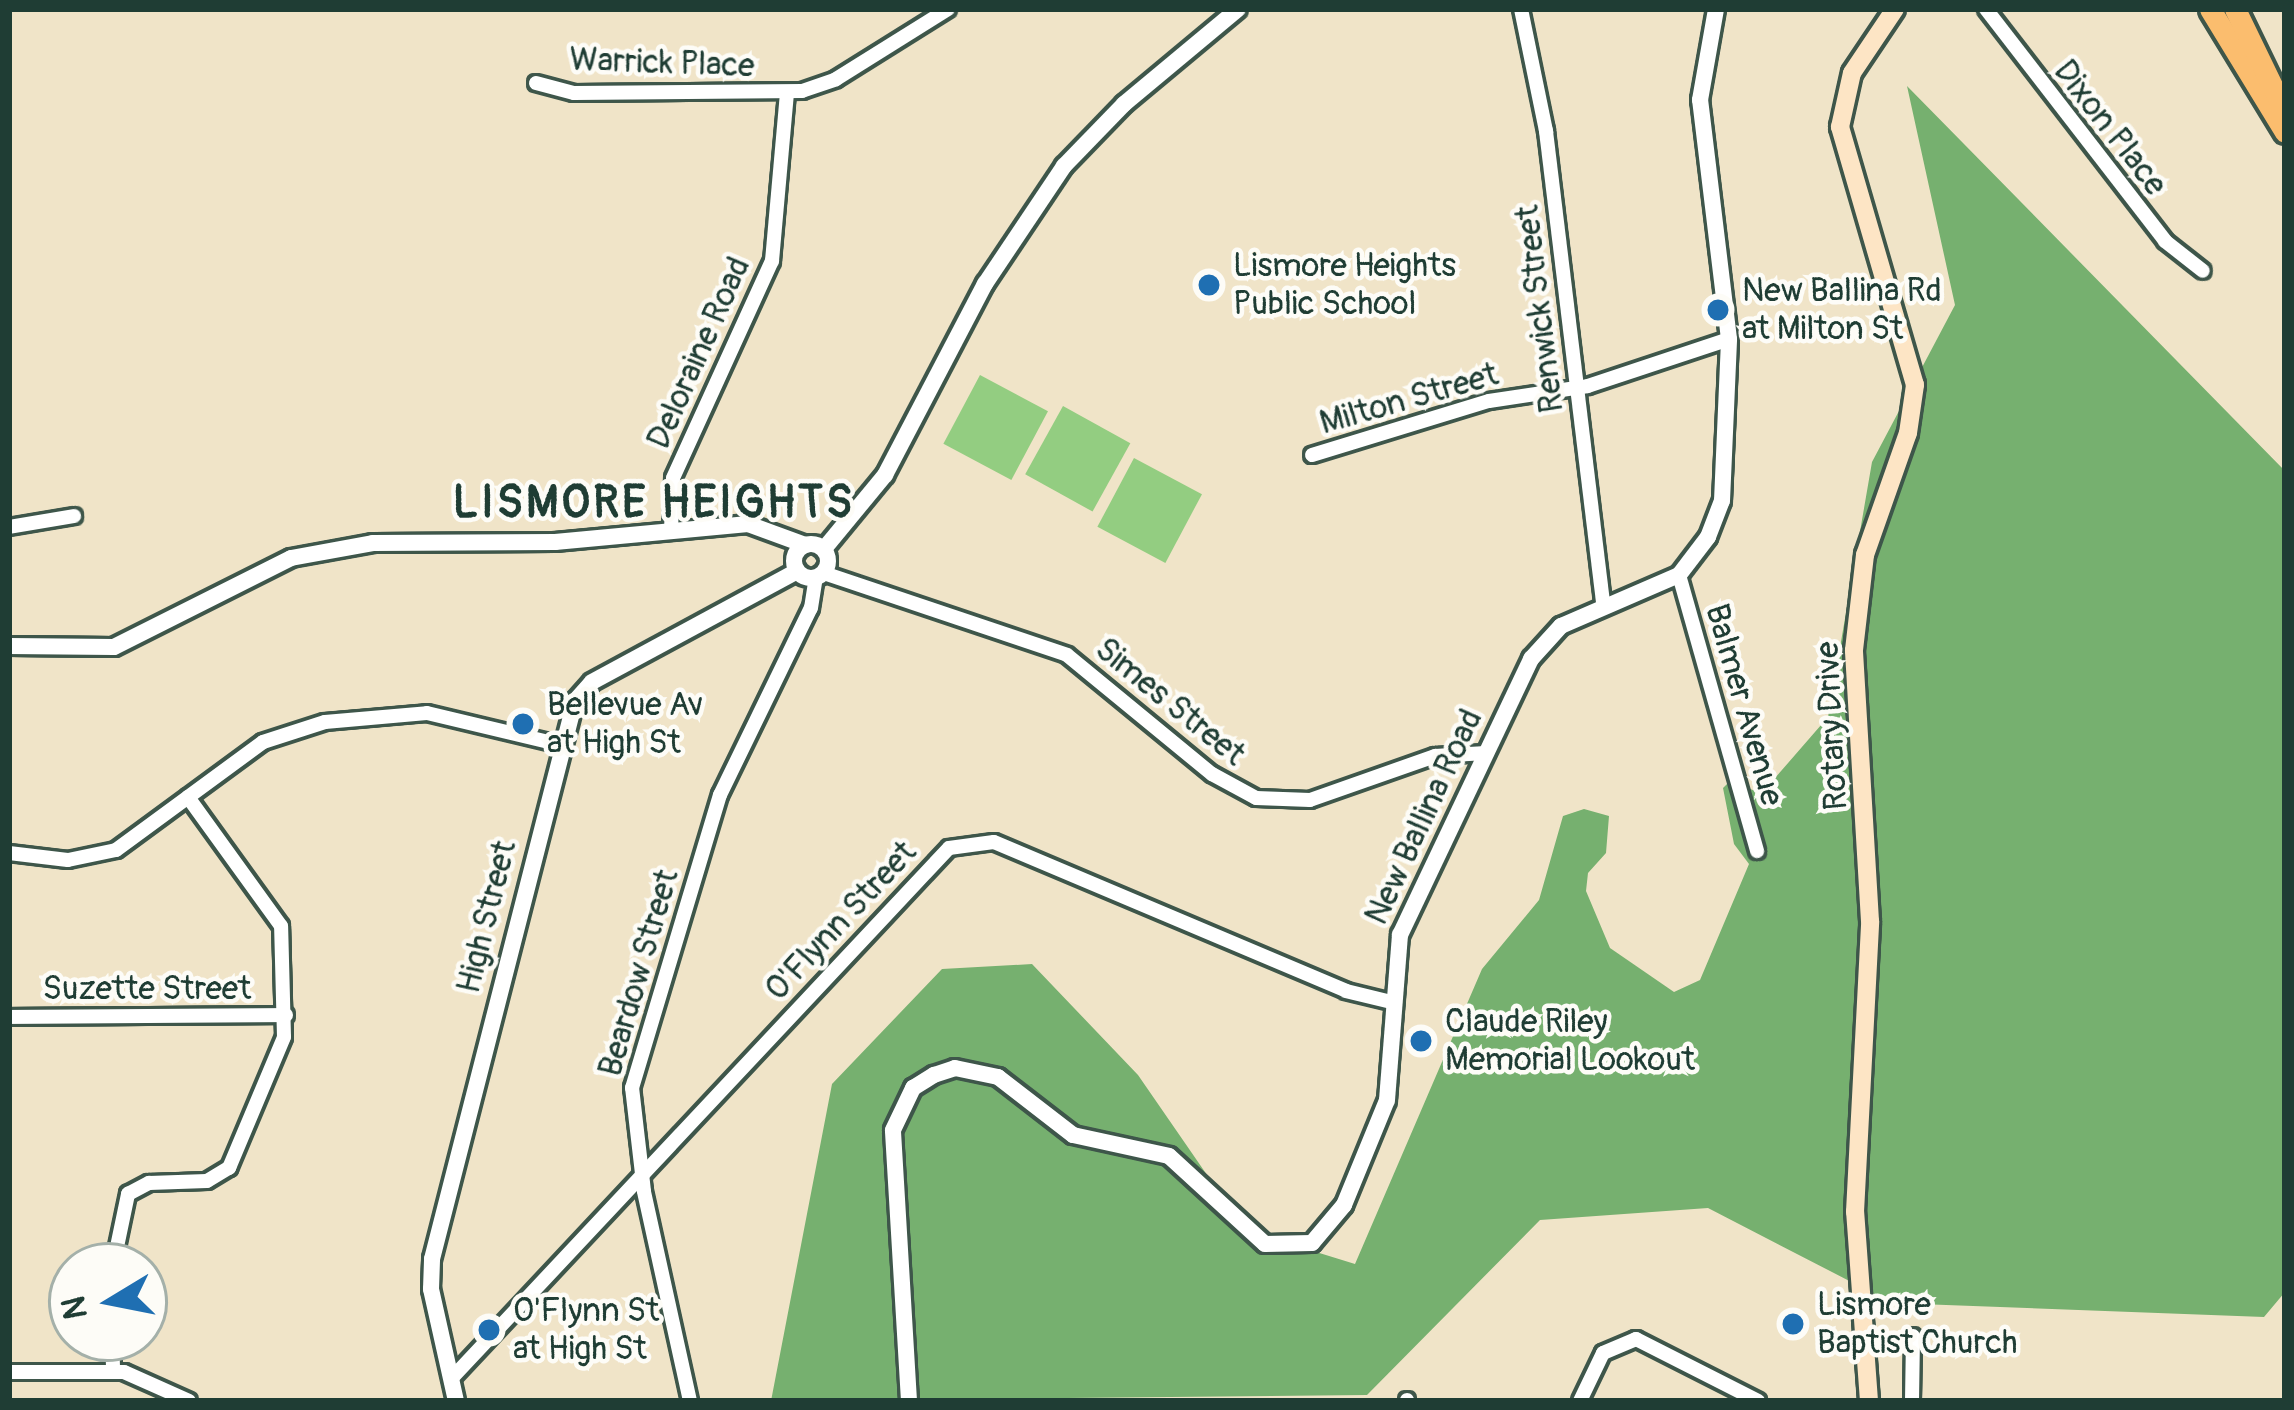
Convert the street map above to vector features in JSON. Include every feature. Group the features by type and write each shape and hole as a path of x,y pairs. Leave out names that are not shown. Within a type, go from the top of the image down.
{"main road":[{"name":"Rotary Drive","path":"1869,1401 1855,1212 1870,921 1855,650 1865,556 1909,433 1915,385 1840,127 1852,73 1895,9"},
{"path":"2210,9 2285,132"},
{"path":"2235,9 2285,117"}],"street":[{"path":"787,93 836,79 948,9"},
{"path":"814,547 820,576 797,571 795,556 814,547 885,475 985,284 1064,166 1124,104 1238,9"},
{"name":"Renwick Street","path":"1521,9 1546,131 1603,605"},
{"path":"1679,575 1708,537 1722,501 1729,339 1700,100 1716,9"},
{"name":"Dixon Place","path":"1986,9 2165,241 2203,271"},
{"name":"Warrick Place","path":"536,83 574,94 787,93"},
{"name":"Deloraine Road","path":"671,531 673,478 772,261 787,93"},
{"name":"Milton Street","path":"1312,455 1489,401 1579,388 1729,339"},
{"path":"9,527 74,516"},
{"path":"9,646 65,653 114,647 277,565 325,550 763,526 814,547"},
{"name":"High Street","path":"456,1401 431,1289 432,1259 574,701 592,682 797,571"},
{"name":"New Ballina Road","path":"909,1401 893,1130 913,1088 955,1068 998,1077 1073,1135 1169,1156 1253,1237 1296,1248 1324,1235 1373,1146 1390,1075 1391,1001 1400,935 1543,644 1603,605 1679,575"},
{"name":"Balmer Avenue","path":"1679,575 1757,850"},
{"name":"Simes Street","path":"820,576 1052,646 1094,672 1227,785 1256,798 1310,800 1435,756 1486,753"},
{"name":"Beardow Street","path":"690,1401 632,1103 641,1048 720,795 811,608 820,576"},
{"path":"9,853 100,856 263,742 348,718 427,712 561,745"},
{"path":"118,1242 128,1194 148,1183 216,1179 234,1160 275,1072 286,1015 281,926 188,797"},
{"name":"O'Flynn Street","path":"451,1379 921,871 970,842 1007,847 1346,991 1391,1001"},
{"name":"Suzette Street","path":"9,1018 286,1015"},
{"path":"1912,1336 1912,1401"},
{"path":"1580,1401 1603,1353 1636,1339 1758,1401"},
{"path":"113,1362 113,1371"},
{"path":"9,1372 113,1371 189,1401"}],"green space":[{"path":"1907,86 2285,471 2285,1292 2264,1317 1892,1303 1708,1208 1540,1220 1367,1395 771,1401 832,1084 942,969 1032,964 1138,1075 1245,1230 1355,1264 1482,969 1539,900 1563,816 1584,809 1609,816 1606,853 1588,873 1586,891 1610,948 1674,992 1700,980 1749,864 1734,844 1723,788 1729,782 1762,793 1828,717 1872,462 1955,305"},
{"path":"980,375 1048,411 1011,480 943,444"},
{"path":"1063,406 1130,443 1093,512 1025,474"},
{"path":"1134,458 1202,494 1165,563 1097,527"}],"place":[{"name":"Lismore Heights Public School","path":"1209,285"},
{"name":"New Ballina Rd at Milton St","path":"1718,310"},
{"name":"Bellevue Av at High St","path":"523,724"},
{"name":"Claude Riley Memorial Lookout","path":"1421,1041"},
{"name":"Lismore Baptist Church","path":"1793,1324"},
{"name":"O'Flynn St at High St","path":"489,1330"}],"district":[{"name":"LISMORE HEIGHTS","path":"654,504"}]}
